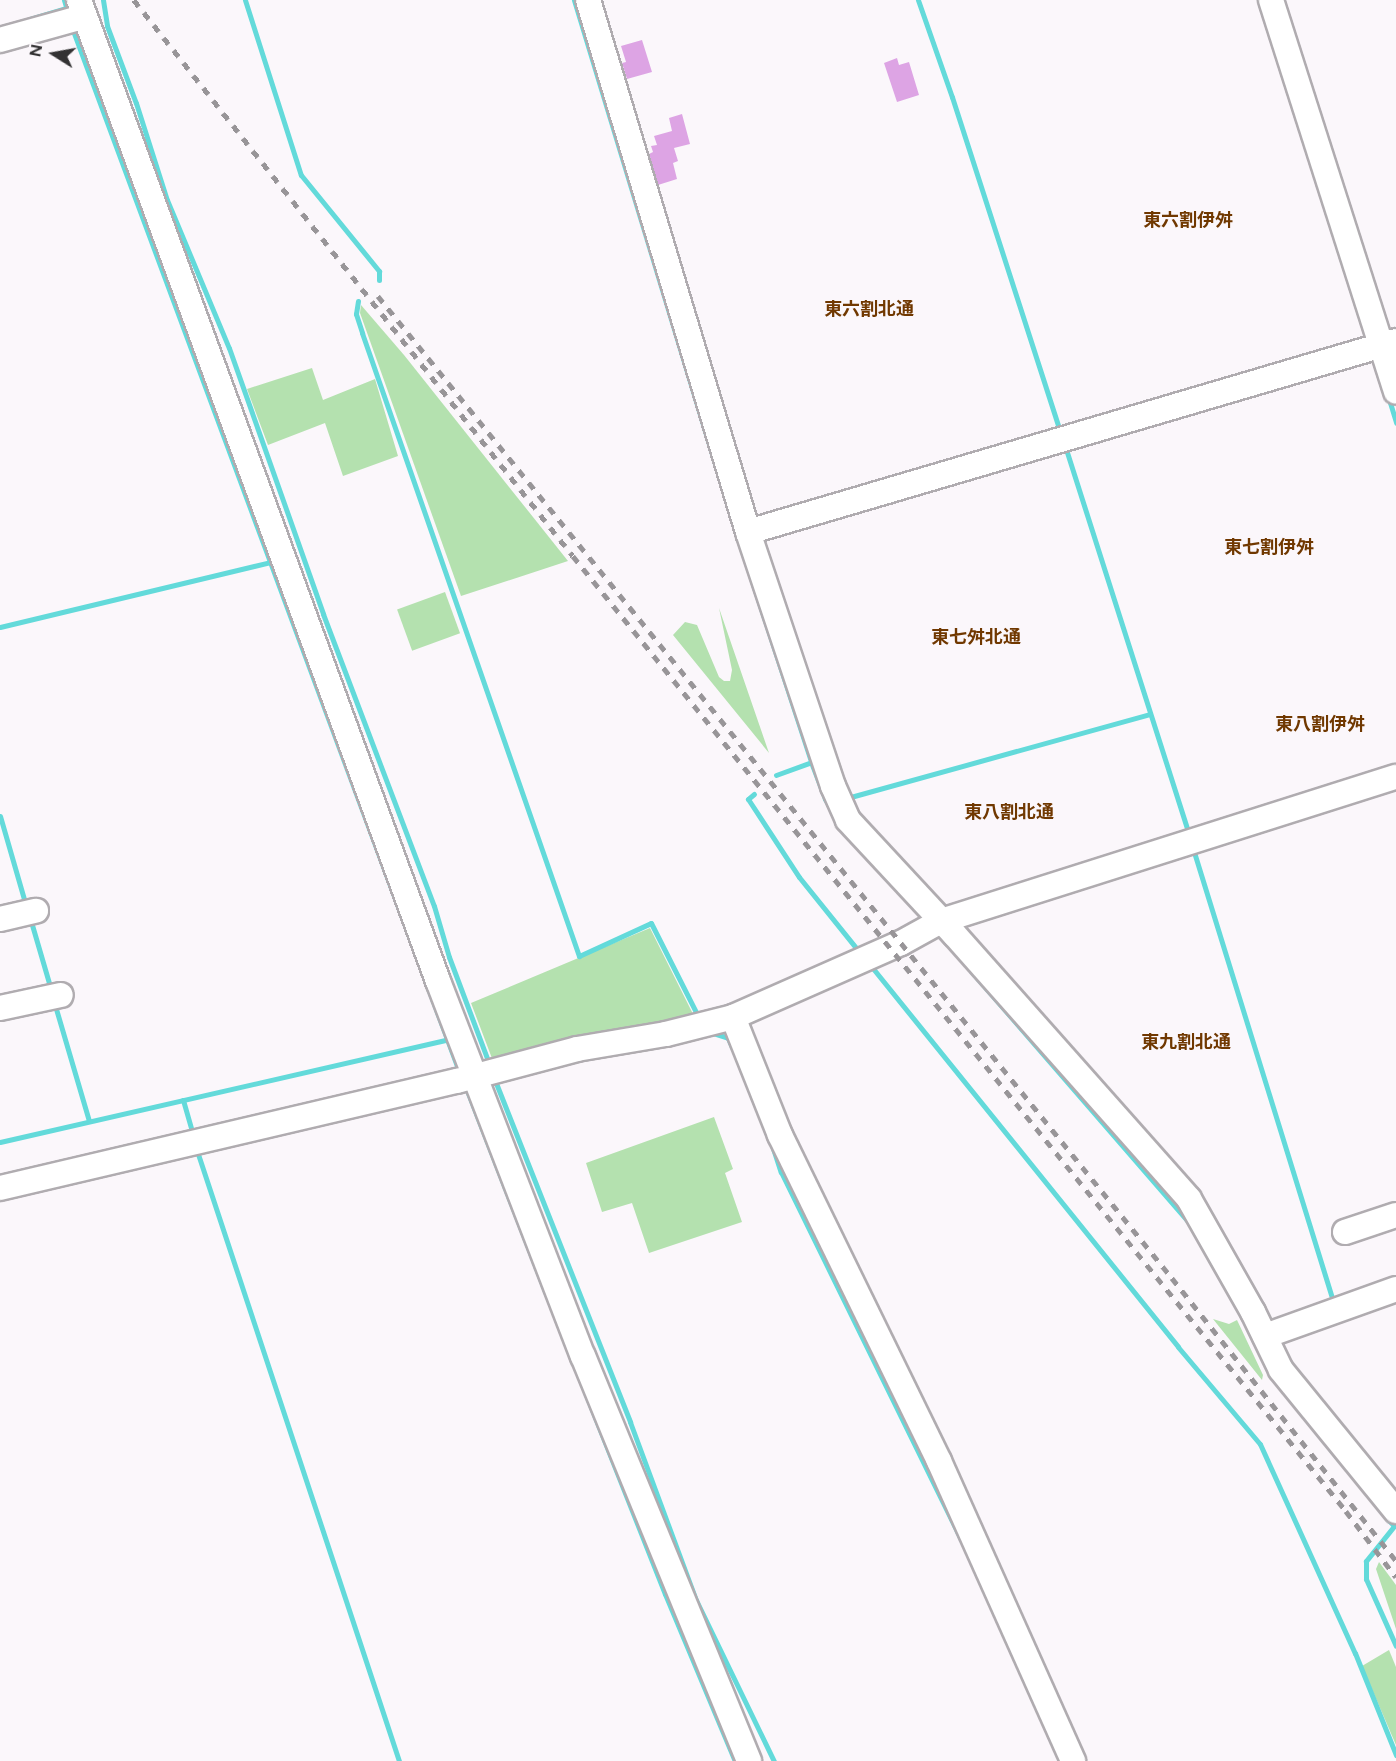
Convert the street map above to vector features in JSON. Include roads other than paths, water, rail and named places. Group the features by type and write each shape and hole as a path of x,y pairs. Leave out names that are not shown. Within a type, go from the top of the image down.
{"street":[{"path":"588,0 748,532 833,786 848,820 934,925 1189,1199 1261,1329 1281,1370 1396,1511"},
{"path":"1272,0 1396,392"},
{"path":"0,40 76,14 591,1377 749,1761"},
{"path":"748,532 1380,345"},
{"path":"0,1188 578,1049 666,1034 733,1017 896,946 934,925 1396,777"},
{"path":"0,919 31,912"},
{"path":"0,1008 55,996"},
{"path":"733,1017 780,1135 939,1461 1073,1761"},
{"path":"1345,1232 1396,1215"},
{"path":"1261,1329 1396,1289"}],"waterway":[{"path":"64,0 69,16"},
{"path":"103,0 107,26 136,103 167,200 229,348 323,614 434,906 449,957 490,1066"},
{"path":"245,0 301,175 379,271 379,280"},
{"path":"574,0 715,463"},
{"path":"918,0 952,97 1061,434"},
{"path":"30,19 66,8"},
{"path":"72,28 460,1074"},
{"path":"358,301 356,314 362,333 579,956 651,923 698,1016"},
{"path":"1388,396 1396,423"},
{"path":"1065,446 1188,831"},
{"path":"0,627 271,562"},
{"path":"752,581 811,762 825,799 835,815"},
{"path":"847,798 1150,714"},
{"path":"776,775 811,762"},
{"path":"754,794 748,799 799,877 856,948"},
{"path":"0,816 26,906"},
{"path":"1194,852 1333,1301"},
{"path":"30,918 51,990"},
{"path":"871,966 1178,1347 1260,1444 1355,1653 1396,1755"},
{"path":"971,971 1187,1220"},
{"path":"54,1002 89,1121"},
{"path":"710,1032 728,1038 732,1047"},
{"path":"0,1142 447,1040"},
{"path":"494,1078 630,1422 696,1600 774,1761"},
{"path":"465,1085 546,1294"},
{"path":"183,1100 191,1128"},
{"path":"769,1136 781,1172 962,1542"},
{"path":"198,1154 399,1761"},
{"path":"585,1392 665,1594 735,1761"},
{"path":"1298,1409 1339,1460"},
{"path":"1385,1516 1394,1526 1366,1561 1366,1579 1396,1646"}],"railway":[{"path":"134,0 573,556 1346,1511 1396,1577"},
{"path":"378,296 1172,1278 1396,1561"}],"district":[{"name":"東六割伊舛","path":"1188,220"},
{"name":"東六割北通","path":"869,309"},
{"name":"東七割伊舛","path":"1269,547"},
{"name":"東七舛北通","path":"976,637"},
{"name":"東八割伊舛","path":"1320,724"},
{"name":"東八割北通","path":"1009,812"},
{"name":"東九割北通","path":"1186,1042"}]}
